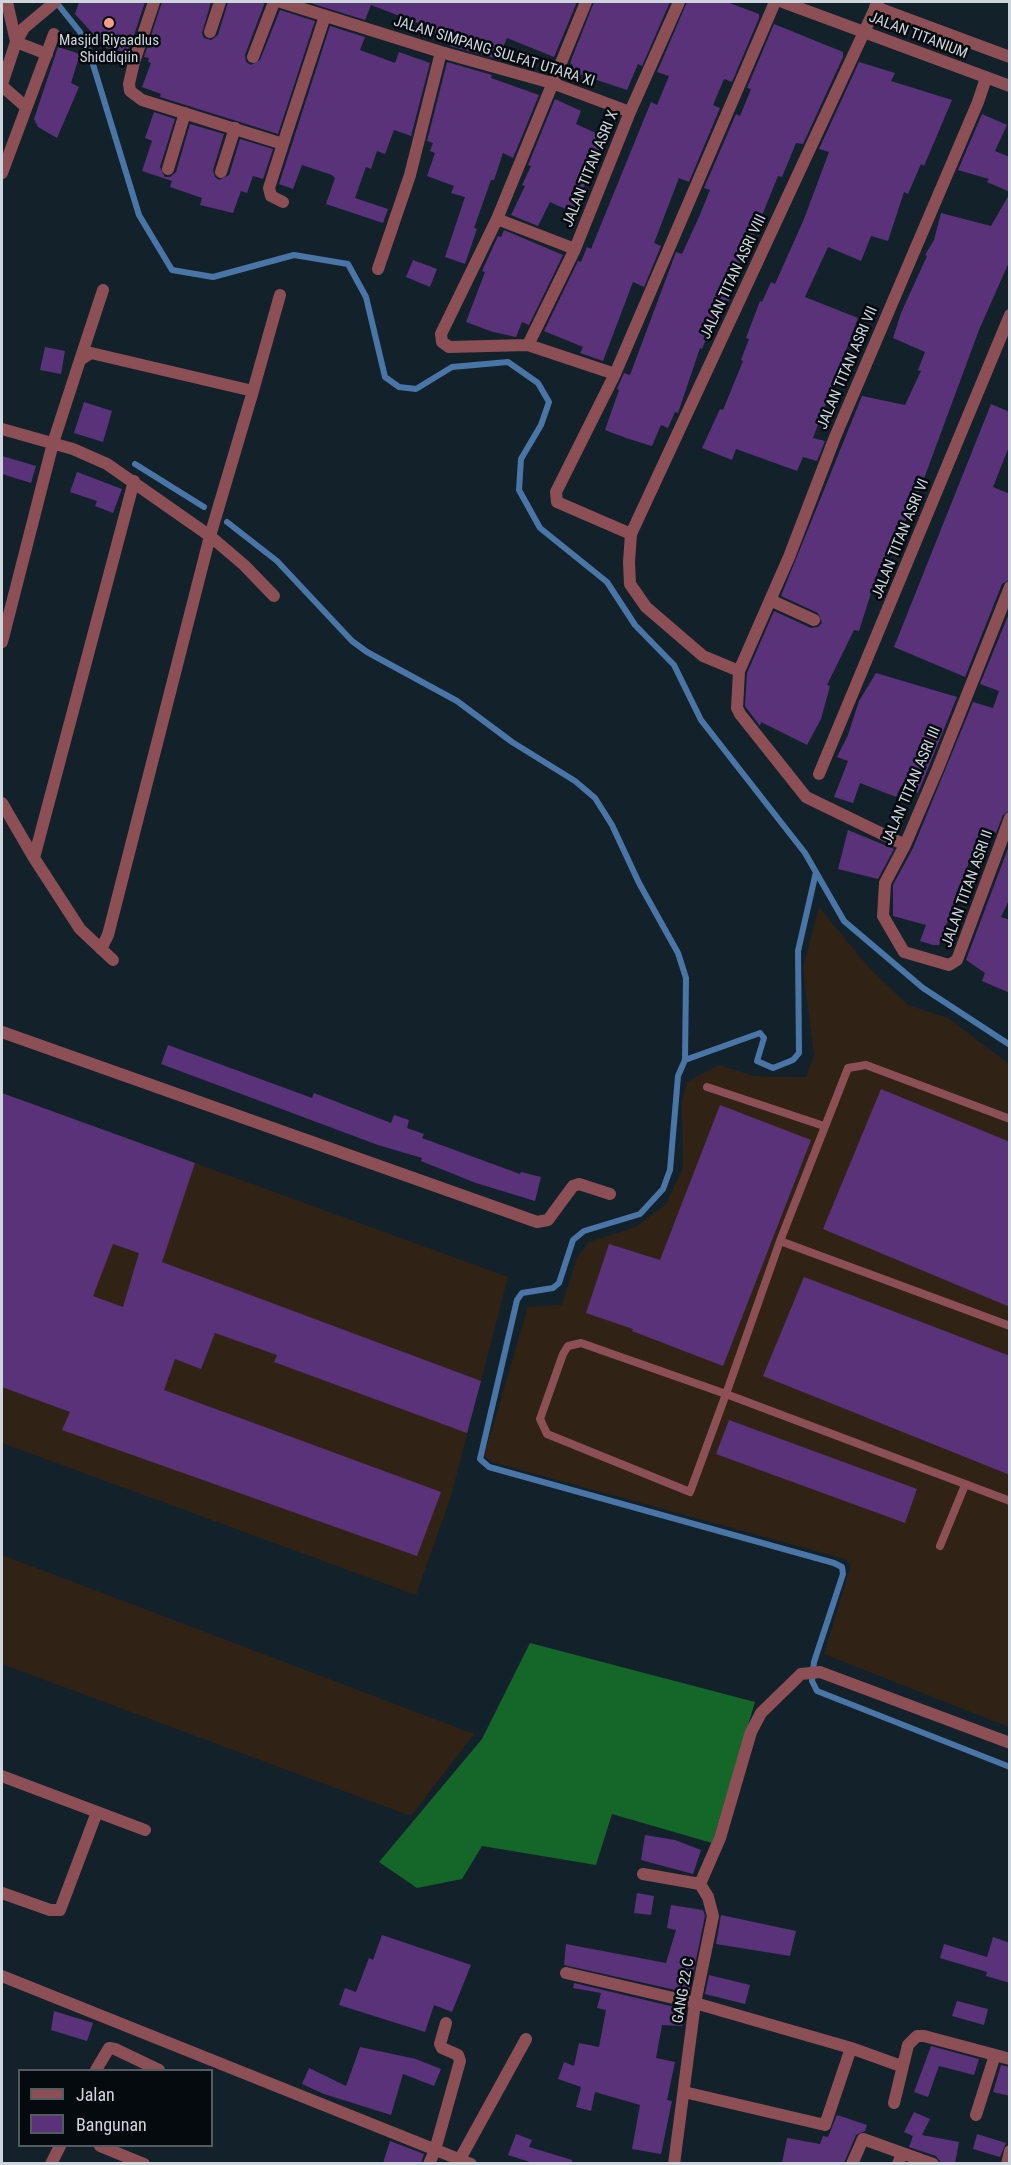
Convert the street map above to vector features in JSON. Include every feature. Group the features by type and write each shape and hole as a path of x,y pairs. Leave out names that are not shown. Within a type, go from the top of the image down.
{"street":[{"path":"7,2 16,42"},
{"path":"26,107 2,85 16,42 24,28 55,2"},
{"path":"154,2 134,62 129,84 130,91 142,100 283,144"},
{"path":"210,32 220,2"},
{"path":"253,57 274,2"},
{"name":"JALAN SIMPANG SULFAT UTARA XI","path":"281,2 441,52 552,83 630,112"},
{"path":"586,2 497,219 441,334 442,342 449,347 528,345 615,375"},
{"name":"JALAN TITAN ASRI X","path":"528,345 575,249 630,112 679,2"},
{"path":"775,2 615,375 554,497 557,502 631,534 630,584 646,607 703,656 739,671 737,708 740,714 806,797 905,845"},
{"name":"JALAN TITANIUM","path":"783,2 1010,86"},
{"name":"JALAN TITANIUM","path":"877,4 1010,57"},
{"name":"JALAN TITAN ASRI VIII","path":"631,534 877,4"},
{"path":"283,202 271,196 269,188 325,16"},
{"path":"2,173 54,34"},
{"path":"16,42 47,54"},
{"path":"378,270 410,175 441,52"},
{"name":"JALAN TITAN ASRI VII","path":"739,671 986,78"},
{"path":"168,169 185,113"},
{"path":"221,172 235,128"},
{"path":"497,219 575,249"},
{"path":"2,642 53,443 104,290"},
{"path":"101,949 111,924 210,536 280,295"},
{"name":"JALAN TITAN ASRI VI","path":"819,774 1010,315"},
{"path":"80,360 91,354 253,391"},
{"path":"2,429 53,443 107,464 210,536 244,565 274,596"},
{"path":"34,858 134,481"},
{"name":"JALAN TITAN ASRI III","path":"949,965 904,952 883,916 885,883 905,845 1010,587"},
{"path":"770,600 814,620"},
{"path":"2,803 74,922 113,960"},
{"name":"JALAN TITAN ASRI II","path":"949,965 962,954 1010,818"},
{"path":"2,1032 537,1222 548,1220 573,1186 579,1184 610,1194"},
{"path":"643,1874 700,1884 720,1838 751,1732 761,1713 801,1674 820,1672 1010,1743"},
{"path":"2,1776 145,1830"},
{"path":"2,1893 50,1910 60,1910 97,1812"},
{"name":"GANG 22 C","path":"674,2163 695,2003 713,1916 708,1897 700,1884"},
{"path":"566,1973 695,2003 851,2048 901,2066"},
{"path":"2,1976 465,2161 526,2039"},
{"path":"429,2163 435,2150 460,2061 458,2055 442,2048 440,2044 446,2023"},
{"path":"894,2103 901,2066 908,2045 917,2036 1010,2058"},
{"path":"96,2069 105,2051 109,2048 157,2069"},
{"path":"684,2092 825,2126 851,2048"},
{"path":"976,2115 995,2055"},
{"path":"852,2163 863,2139 900,2158 933,2163"},
{"path":"51,2163 59,2147"},
{"path":"105,2147 144,2163"},
{"path":"1007,2163 1010,2151"}],"lane":[{"path":"1010,1119 866,1065 848,1068 780,1241 726,1395 690,1492 547,1434 540,1419 563,1354 568,1346 581,1342 726,1395 1010,1501"},
{"path":"707,1087 824,1126"},
{"path":"780,1241 1010,1326"},
{"path":"940,1546 965,1485"}],"shaded area":[{"path":"819,907 869,968 908,1005 948,1018 1009,1064 1009,1727 824,1654 851,1565 845,1559 492,1462 484,1456 528,1307 562,1305 577,1258 589,1242 636,1227 666,1204 683,1168 682,1101 687,1082 719,1065 754,1076 806,1077 814,1055 803,968"},
{"path":"2,1093 508,1277 451,1496 416,1595 2,1443"},
{"path":"2,1555 474,1734 411,1816 2,1664"}],"green space":[{"path":"530,1643 755,1702 712,1843 612,1814 596,1865 482,1846 462,1879 417,1888 379,1862 482,1739"}],"building":[{"name":"Masjid Riyaadlus Shiddiqiin","path":"79,2 145,2 128,53 106,48 75,14"},
{"path":"162,2 211,2 202,33 204,38 211,40 218,35 228,2 265,2 245,55 246,62 251,65 260,60 280,10 315,21 278,134 160,97 161,94 142,87 151,63 148,62 149,58 144,57"},
{"path":"307,2 577,2 554,57 507,38 498,59 450,46 452,40 422,28 423,25 371,5 365,20"},
{"path":"594,2 670,2 642,66 638,64 627,90 570,71 573,65 570,63"},
{"path":"687,2 727,2 759,14 759,18 732,82 724,79 713,105 720,108 689,182 679,178 654,243 661,246 644,287 633,282 603,361 580,353 583,347 544,331 578,261 581,262 587,247 591,249 651,102 657,105 669,76 657,72"},
{"path":"774,24 843,52 843,57 803,144 796,143 782,177 778,176 735,276 738,277 729,301 725,300 720,311 718,310 702,349 700,348 678,413 675,412 668,428 661,425 652,446 605,430 619,390 617,389 624,373 630,375 676,252 682,254 699,217 710,190 704,188 736,114 740,116 751,89 747,88"},
{"path":"330,26 365,37 360,50 395,63 399,52 430,63 411,136 394,130 385,154 377,151 371,169 366,167 355,198 388,209 383,223 326,204 335,178 332,175 302,165 293,189 279,184"},
{"path":"58,47 80,54 71,83 79,87 57,138 38,127 34,119"},
{"path":"447,62 492,75 491,78 539,95 513,158 503,153 494,180 491,180 474,228 477,229 465,264 445,257 465,197 451,193 454,186 427,176 435,153 430,151 433,143 427,141"},
{"path":"859,62 895,73 891,81 952,100 924,166 921,164 908,194 904,192 888,241 871,236 861,261 828,247 805,297 858,318 813,438 825,441 817,461 803,457 797,471 736,449 732,460 702,448 720,409 723,410 743,361 741,360 749,339 746,338 760,301 762,302 771,282 775,284 804,219 829,152 819,149"},
{"path":"555,99 581,111 576,124 607,138 572,212 550,202 538,226 511,215 525,186 522,185 531,166 528,165"},
{"path":"154,112 175,119 160,167 165,177 170,177 176,172 190,124 224,134 213,170 215,177 219,180 229,175 240,139 273,149 263,179 253,176 247,193 241,191 233,213 200,205 202,198 170,187 172,181 142,171 152,141 145,138"},
{"path":"982,114 1007,125 995,151 1010,157 1010,192 987,182 989,179 958,170"},
{"path":"1010,193 1010,260 979,330 919,492 881,572 878,571 859,631 854,630 827,685 830,686 821,719 807,745 761,722 760,726 745,706 747,673 774,611 811,628 818,627 822,623 818,613 781,596 862,396 905,405 921,371 918,370 925,352 893,338 901,313 927,256 925,255 934,240 941,213 991,226"},
{"path":"504,230 563,255 529,325 522,322 516,337 493,332 466,322 485,272 482,271 498,236 501,237"},
{"path":"413,260 437,269 430,287 406,277"},
{"path":"45,347 65,351 61,374 40,370"},
{"path":"84,402 112,411 103,442 74,433"},
{"path":"991,404 1010,412 1010,444 993,487 1010,494 1010,579 1002,584 965,677 894,647"},
{"path":"2,456 36,466 31,483 2,474"},
{"path":"77,472 122,489 113,513 95,506 97,501 70,492"},
{"path":"1010,611 1010,810 1003,815 996,833 981,829 939,945 933,945 920,941 926,925 893,916 893,885 913,848 973,702 993,708 999,691 980,684"},
{"path":"876,673 957,697 918,793 901,786 896,797 860,783 853,803 834,797 848,761 837,757 848,735 859,701"},
{"path":"848,830 894,849 878,879 838,869"},
{"path":"1010,843 1010,898 1001,917 1010,920 1010,993 982,981 985,973 966,960"},
{"path":"168,1045 312,1098 314,1093 391,1123 394,1115 409,1120 407,1128 424,1134 422,1138 520,1174 521,1172 541,1177 535,1201 476,1183 421,1161 422,1158 378,1145 161,1064"},
{"path":"881,1089 1010,1142 1010,1307 823,1229"},
{"path":"2,1093 195,1163 162,1262 481,1381 467,1433 274,1362 277,1355 215,1333 201,1369 175,1359 164,1390 441,1492 417,1556 62,1430 70,1412 2,1387","holes":["113,1244 139,1253 123,1307 93,1296"]},
{"path":"720,1105 811,1140 723,1366 632,1331 633,1329 586,1313 609,1244 660,1260"},
{"path":"804,1277 1010,1356 1010,1475 763,1376"},
{"path":"729,1420 917,1489 905,1523 716,1454"},
{"path":"645,1835 675,1840 701,1850 693,1874 641,1860"},
{"path":"637,1893 654,1896 651,1915 634,1913"},
{"path":"671,1905 703,1910 705,1916 689,1993 564,1965 566,1944 666,1963 676,1930 667,1928"},
{"path":"721,1915 796,1931 790,1956 716,1944"},
{"path":"382,1935 471,1965 452,2012 434,2005 425,2032 339,2005 345,1988 356,1992 369,1958 373,1960"},
{"path":"993,1937 1010,1943 1010,1983 986,1976 987,1972 940,1958 944,1944 987,1957"},
{"path":"709,1975 750,1985 745,2004 705,1994"},
{"path":"574,1983 683,2009 682,2026 662,2025 656,2058 675,2062 667,2100 672,2101 661,2154 632,2149 640,2105 595,2092 591,2111 576,2107 581,2087 558,2079 564,2062 574,2066 579,2043 599,2047 606,2010 597,2008 601,1993 573,1988"},
{"path":"957,2001 988,2009 984,2025 952,2016"},
{"path":"54,2011 93,2023 87,2041 51,2030"},
{"path":"931,2046 979,2059 974,2075 939,2066 928,2097 914,2092"},
{"path":"360,2047 416,2059 441,2069 434,2086 403,2074 391,2115 324,2094 302,2084 309,2068 346,2086"},
{"path":"1001,2065 1010,2067 1010,2096 993,2092"},
{"path":"914,2112 930,2119 922,2135 959,2142 955,2163 941,2163 936,2156 909,2147 913,2136 904,2132"},
{"path":"837,2115 867,2125 865,2131 856,2135 844,2163 782,2163 787,2138 820,2144 823,2136 828,2137"},
{"path":"516,2134 532,2140 529,2147 572,2160 572,2163 533,2163 508,2155"},
{"path":"977,2134 1006,2143 1000,2157 973,2149"},
{"path":"390,2141 424,2154 421,2163 383,2163"}],"waterway":[{"path":"56,2 80,32 88,48 139,215 172,270 213,277 294,255 348,264 366,297 385,377 399,387 416,389 452,367 508,362 538,383 549,402 541,425 521,459 519,490 540,528 607,582 635,625 674,665 701,720 805,853 844,921 923,988 1010,1045"},
{"path":"135,464 204,507"},
{"path":"227,522 277,561 352,641 367,652 457,701 512,742 575,781 595,798 612,825 639,883 678,953 686,978 685,1060"},
{"path":"816,872 798,951 799,1053 793,1060 773,1068 757,1061 764,1038 760,1033 685,1060 678,1076 670,1170 663,1189 640,1214 584,1231 573,1240 559,1283 553,1288 522,1293 517,1300 480,1459 489,1467 842,1567 843,1574 814,1662 812,1681 817,1691 1010,1767"}],"place":[{"name":"Masjid Riyaadlus Shiddiqiin","path":"109,23"}]}
